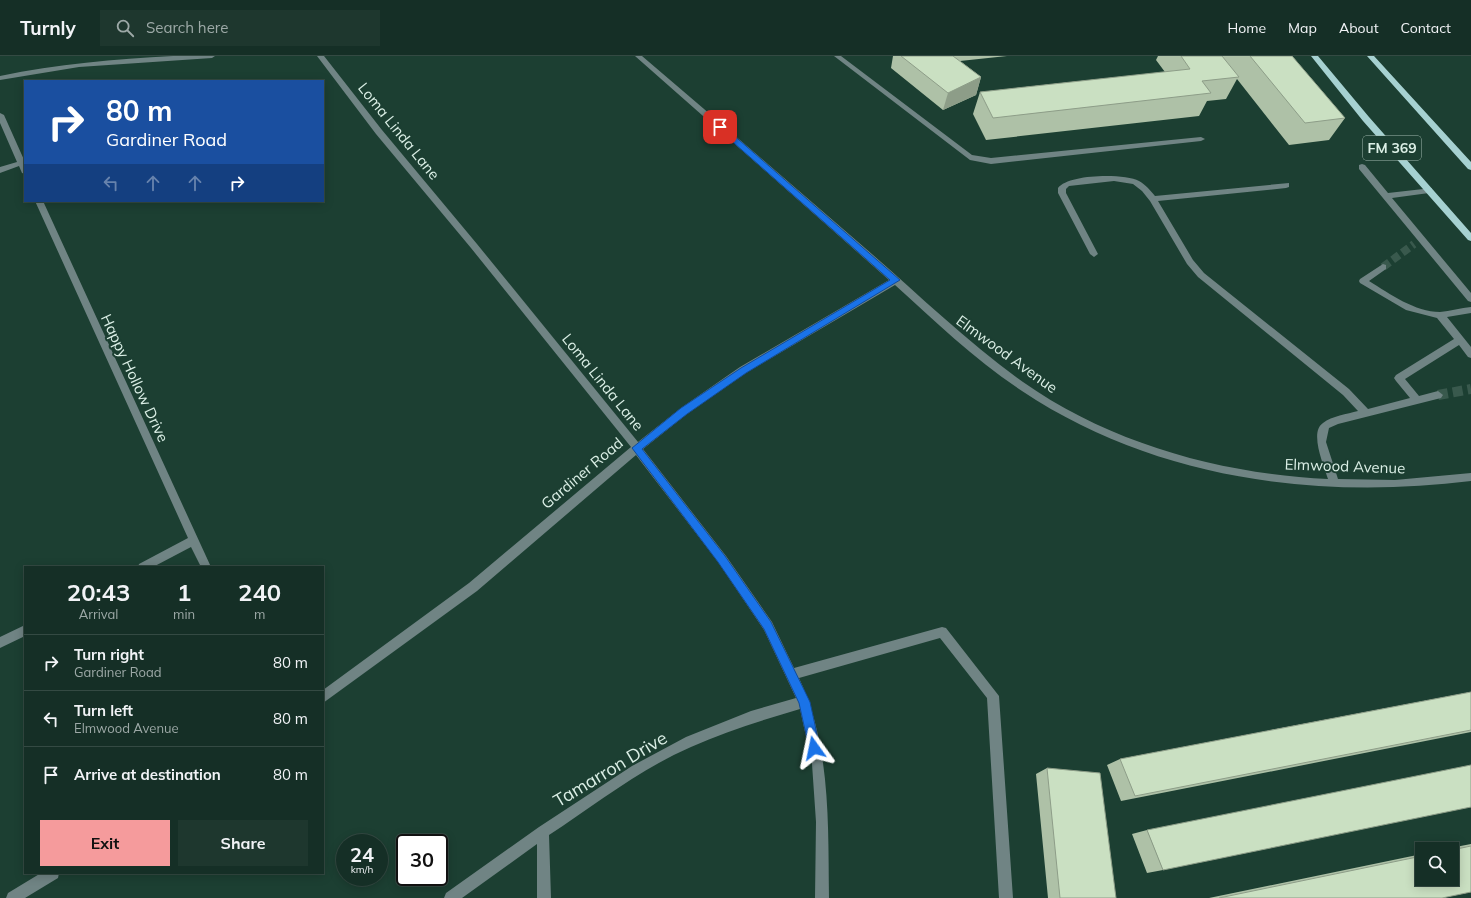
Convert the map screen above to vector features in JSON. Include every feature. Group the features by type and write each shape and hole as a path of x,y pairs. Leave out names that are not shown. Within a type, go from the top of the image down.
{"main road":[{"name":"FM 369","path":"1314,56 1366,119 1471,238"},
{"name":"FM 369","path":"1370,56 1471,167"}],"street":[{"path":"0,78 59,68 130,60 212,56"},
{"name":"Loma Linda Lane","path":"320,56 379,132 474,246 637,448 722,559 768,626 804,702 818,764 822,822 822,898"},
{"name":"Elmwood Avenue","path":"638,56 896,280 971,348 1031,392 1093,427 1166,455 1222,469 1304,482 1368,484 1440,482 1471,477"},
{"path":"838,56 970,158 991,161 1201,139"},
{"path":"0,115 24,169"},
{"path":"0,170 21,162"},
{"path":"1362,167 1471,299"},
{"path":"1094,254 1062,193 1062,188 1067,184 1116,178 1139,183 1153,199 1190,262 1201,275 1346,392 1366,413"},
{"path":"1153,199 1286,185"},
{"path":"1386,196 1429,190"},
{"name":"Happy Hollow Drive","path":"39,202 206,566"},
{"path":"1414,244 1424,242"},
{"path":"1383,267 1364,281 1409,309 1423,314 1440,315 1471,310"},
{"name":"Gardiner Road","path":"324,696 473,587 637,448 684,411 744,370 896,280"},
{"path":"1440,315 1471,354"},
{"path":"1417,400 1399,378 1459,340"},
{"path":"1334,482 1321,442 1325,426 1366,413 1438,395"},
{"path":"145,566 194,540"},
{"path":"0,643 24,631"},
{"path":"791,675 942,632 993,696 1006,898"},
{"name":"Tamarron Drive","path":"451,898 543,831 636,770 686,743 751,717 804,702"},
{"path":"543,831 544,898"},
{"path":"13,898 51,874"}],"building":[{"path":"901,56 953,56 981,77 948,93"},
{"path":"1181,56 1222,56 1239,77 1202,81 1211,93 993,118 980,92 1190,69"},
{"path":"1250,56 1292,56 1345,118 1305,123"},
{"path":"1471,692 1471,730 1135,796 1120,759"},
{"path":"1471,765 1471,807 1163,870 1147,830"},
{"path":"1047,768 1100,773 1116,898 1060,898"},
{"path":"1471,846 1471,892 1442,898 1219,898 1415,857 1415,886 1459,886 1459,849"}],"tunnel":[{"path":"1383,267 1414,244"},
{"path":"1438,395 1471,389"}],"route":[{"path":"720,127 896,280 744,370 684,411 637,448 722,559 768,626 804,702 814,748"}]}
